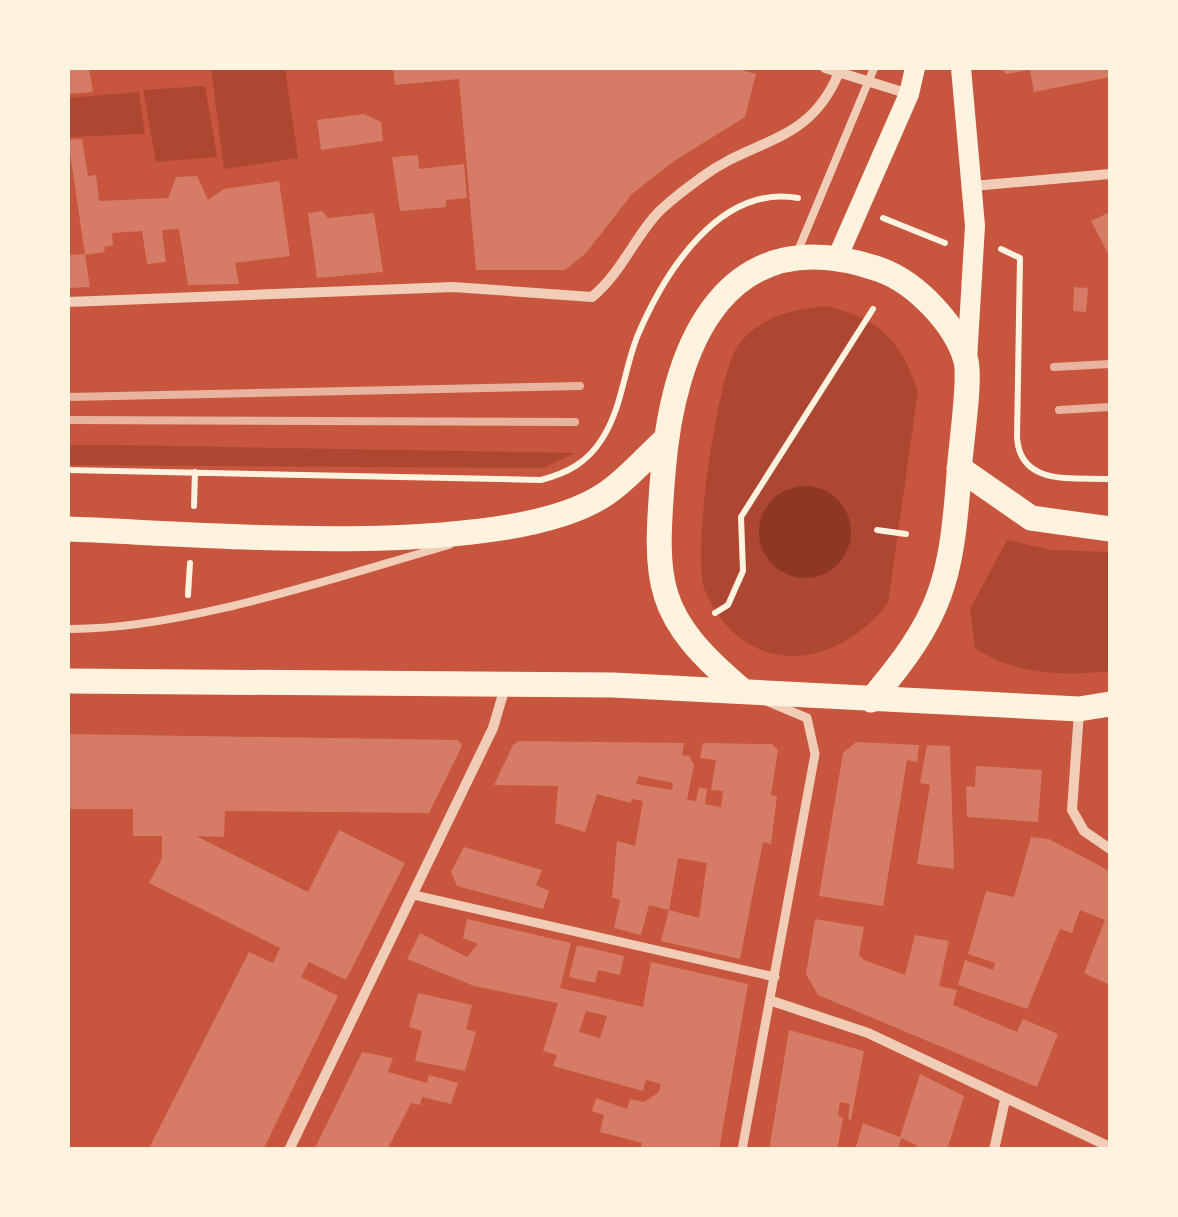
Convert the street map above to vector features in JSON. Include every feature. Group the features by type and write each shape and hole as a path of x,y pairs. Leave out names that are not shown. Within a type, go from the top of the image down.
{"main road":[{"path":"838,256 909,94 915,68"},
{"path":"871,700 926,629 940,598 954,541 975,248 961,68"},
{"path":"743,691 694,649 665,590 657,549 666,439 686,350 712,310 755,272 796,255 838,256 905,281 944,322 966,362"},
{"path":"68,529 349,538 506,528 566,512 604,496 666,439"},
{"path":"959,468 1031,518 1110,529"},
{"path":"68,681 506,684 743,691 1079,709 1110,704"}],"street":[{"path":"825,68 909,94"},
{"path":"68,302 453,287 592,297 608,283 656,214 722,164 794,132 828,98 839,72"},
{"path":"973,186 1110,174"},
{"path":"290,1150 493,728 506,684"},
{"path":"742,1150 816,754 807,718 743,691"},
{"path":"1079,709 1072,810 1084,831 1110,849"},
{"path":"414,895 775,977"},
{"path":"772,1001 868,1033 1110,1148"},
{"path":"994,1150 1005,1100"}],"lane":[{"path":"796,255 874,68"},
{"path":"68,629 105,630 187,614 506,528"}],"path":[{"path":"68,470 541,480 566,473 584,461 603,438 621,396 636,340 690,244 758,196 800,198"},
{"path":"886,220 955,247"},
{"path":"996,246 1020,258 1017,437 1022,462 1046,476 1110,479"},
{"path":"715,614 728,605 743,571 741,517 873,309"},
{"path":"877,530 906,534"}],"shaded area":[{"path":"211,68 285,68 298,158 224,169"},
{"path":"205,86 217,157 156,162 143,90"},
{"path":"139,92 145,134 70,137 68,98"},
{"path":"827,306 861,318 886,334 904,358 918,391 888,603 867,626 843,643 817,653 791,656 766,652 743,640 722,620 705,591 701,542 708,466 722,390 739,344 768,320","holes":["790,488 850,521 847,552 812,578 782,573 766,506"]},
{"path":"68,445 575,453 543,468 68,465"},
{"path":"805,486 823,489 838,499 848,514 848,550 838,565 823,575 805,578 787,575 772,565 762,550 759,532 762,514 772,499 787,489"},
{"path":"1007,540 1051,550 1110,552 1110,671 1040,671 1006,664 975,648 970,609"}],"building":[{"path":"68,68 89,68 93,92 68,94"},
{"path":"393,68 734,68 756,74 745,117 674,161 632,194 586,253 565,270 476,270 459,79 395,85"},
{"path":"1001,68 1110,68 1110,77 1034,92 1030,70 1006,74"},
{"path":"364,114 381,122 383,141 321,150 317,120"},
{"path":"82,139 88,176 96,175 99,201 168,198 176,177 197,176 208,200 224,189 279,181 290,256 235,263 239,284 188,285 179,229 162,230 166,262 147,264 142,231 112,233 113,245 104,247 105,252 85,255 90,287 69,288 68,255 85,254 68,140"},
{"path":"418,155 419,169 464,164 467,198 446,200 446,207 400,211 392,157"},
{"path":"322,211 328,218 374,213 383,272 317,278 308,213"},
{"path":"1110,212 1110,257 1091,221"},
{"path":"1074,287 1088,288 1086,312 1073,311"},
{"path":"68,734 458,740 462,746 429,813 225,811 224,837 196,836 308,892 339,830 405,863 346,980 309,962 301,977 338,996 263,1150 148,1150 249,952 273,963 280,948 149,883 162,858 162,836 133,836 133,809 68,809"},
{"path":"519,741 684,743 682,755 689,756 694,765 687,800 696,801 699,787 707,789 705,804 721,807 723,791 711,790 716,760 700,758 703,743 772,744 778,750 771,795 777,796 771,844 763,842 740,959 661,941 669,910 649,905 641,935 614,928 620,900 612,897 617,841 635,846 643,801 632,799 631,803 597,794 585,832 555,823 558,786 494,785 513,745","holes":["639,776 673,783 672,790 636,784","678,858 707,863 699,918 669,910"]},
{"path":"856,742 919,745 917,762 907,760 883,906 819,896 843,753"},
{"path":"927,745 950,746 954,869 917,864 930,785 920,783"},
{"path":"976,766 1042,770 1038,822 967,817 966,786 975,787"},
{"path":"1031,837 1049,839 1110,871 1110,985 1084,973 1105,920 1080,910 1072,933 1060,929 1027,1009 958,985 965,960 993,970 995,963 968,954 986,891 1014,897"},
{"path":"464,847 542,870 536,885 549,891 543,909 457,886 451,872"},
{"path":"467,919 571,943 560,988 643,1007 651,962 748,984 719,1150 640,1150 642,1143 600,1132 604,1115 592,1111 596,1098 627,1109 630,1099 644,1102 659,1092 661,1084 646,1080 643,1091 553,1066 557,1055 543,1051 558,1003 474,986 407,959 420,933 467,957 478,944 463,938","holes":["586,1011 607,1016 600,1038 579,1032"]},
{"path":"815,919 864,927 859,955 905,975 915,935 949,941 939,986 957,990 953,1005 1017,1032 1023,1019 1058,1034 1037,1087 818,995 806,974"},
{"path":"577,945 624,956 620,975 598,970 595,983 569,977"},
{"path":"418,993 472,1005 466,1029 476,1032 465,1071 415,1061 422,1031 409,1027"},
{"path":"789,1030 864,1051 851,1120 850,1104 840,1102 838,1116 843,1118 837,1150 769,1150"},
{"path":"362,1052 393,1058 388,1072 427,1083 429,1075 458,1083 451,1104 422,1097 420,1105 411,1103 387,1150 314,1150"},
{"path":"920,1074 964,1096 947,1150 915,1150 916,1145 901,1138 898,1150 855,1150 863,1123 900,1137"}],"railway":[{"path":"1054,367 1110,364"},
{"path":"68,397 580,386"},
{"path":"1059,410 1110,407"},
{"path":"68,420 575,422"}]}
